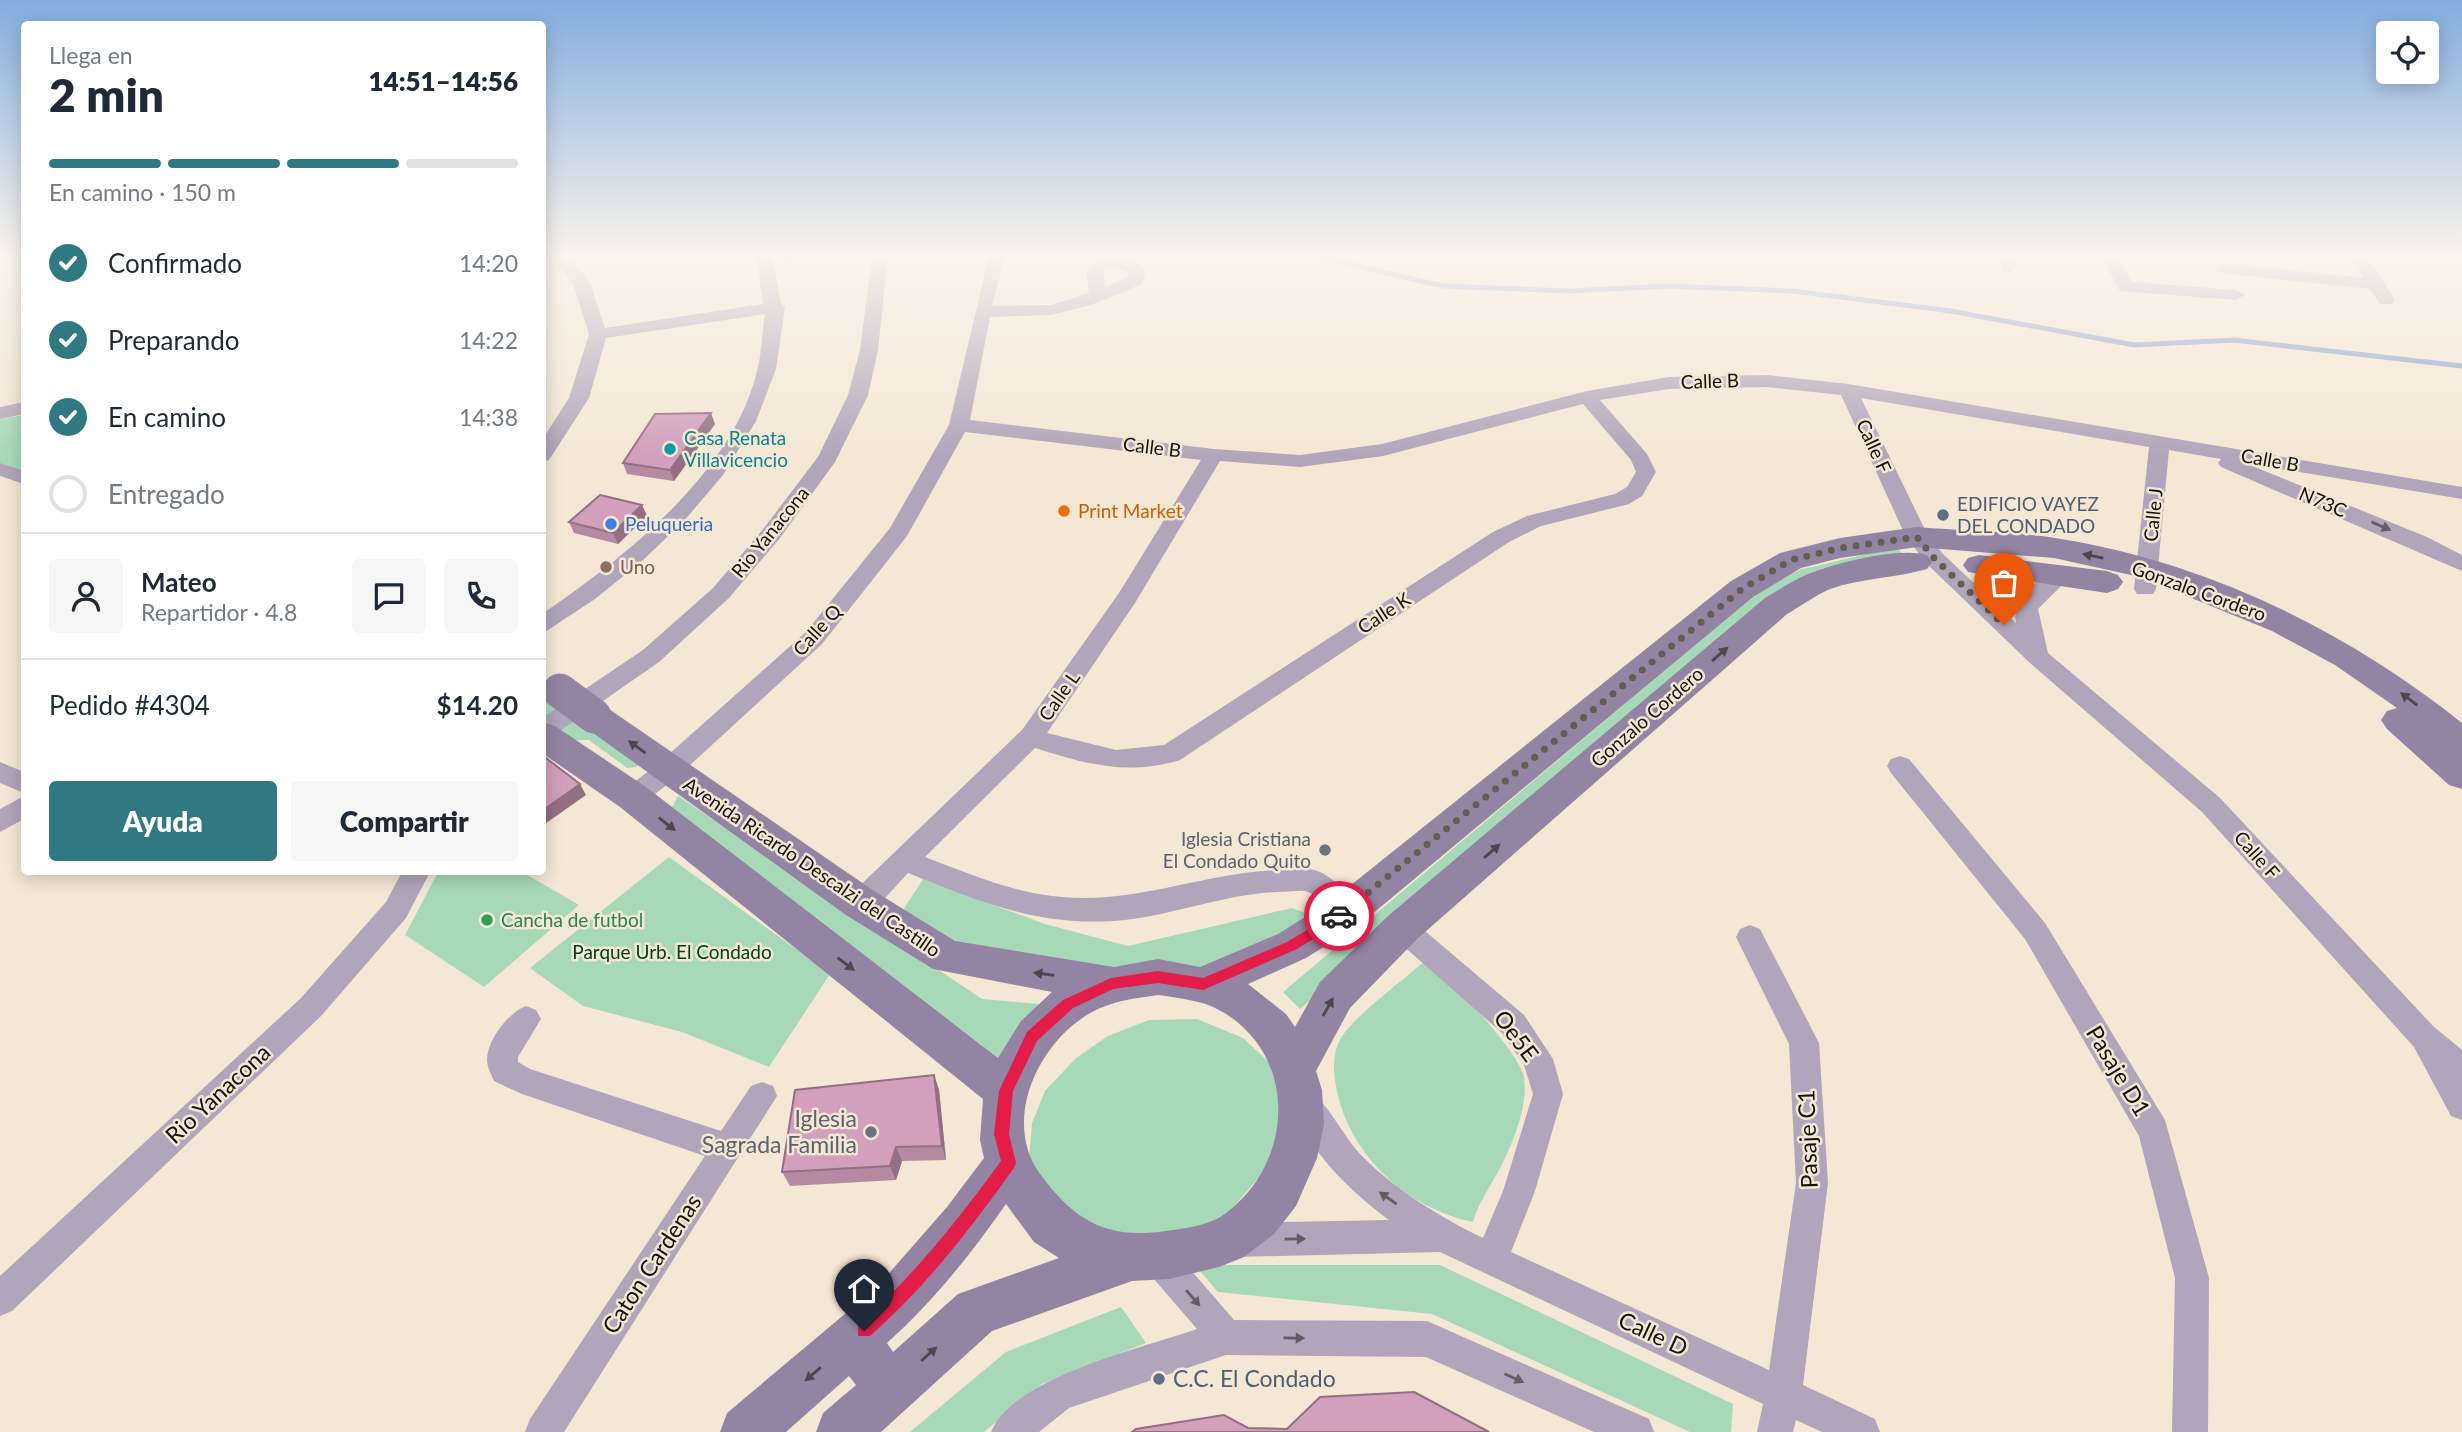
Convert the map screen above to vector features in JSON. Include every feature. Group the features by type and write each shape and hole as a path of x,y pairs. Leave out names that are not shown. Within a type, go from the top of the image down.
{"street":[{"path":"546,450 579,398 598,334 594,323"},
{"path":"598,334 672,323"},
{"path":"546,623 621,567 685,506 715,472 740,437 756,401 767,369 774,323"},
{"name":"Rio Yanacona","path":"546,736 651,656 721,593 772,533 828,458 861,384 872,323"},
{"name":"Calle Q","path":"633,797 668,770 814,638 898,531 959,425 980,323"},
{"name":"Calle B","path":"959,425 1300,461 1383,450 1587,397 1668,383 1768,380 1848,390 2462,493"},
{"name":"Calle F","path":"1848,390 1926,548 2038,657 2211,805 2422,1035 2462,1069"},
{"name":"Calle K","path":"1031,737 1101,760 1126,762 1171,753 1501,537 1534,521 1622,499 1635,491 1646,472 1640,458 1587,397"},
{"path":"0,413 21,409"},
{"name":"Calle J","path":"2146,578 2160,442"},
{"name":"N73C","path":"2182,445 2330,504 2462,564"},
{"name":"Calle L","path":"860,903 1031,737 1127,598 1214,454"},
{"path":"0,469 21,477"},
{"name":"Gonzalo Cordero","path":"1203,984 1292,946 1345,913 1742,589 1791,560 1840,548 2054,548 2146,578 2214,592 2284,623 2347,657 2407,697 2462,742"},
{"name":"Gonzalo Cordero","path":"1299,1084 1335,995 1402,928 1776,606 1818,582 1872,568 1926,548 2060,574 2146,578 2272,641 2331,674 2400,721 2462,775"},
{"path":"2038,657 2025,614 2029,600 2060,574"},
{"name":"Avenida Ricardo Descalzi del Castillo","path":"551,685 860,903 947,957 1111,984"},
{"path":"546,736 633,797 1006,1091"},
{"name":"Pasaje D1","path":"1900,766 2035,931 2154,1131 2192,1278 2190,1432"},
{"path":"0,772 21,782"},
{"path":"0,822 21,808"},
{"path":"906,861 1004,899 1063,909 1126,908 1253,882 1311,880 1332,895 1345,913"},
{"name":"Rio Yanacona","path":"0,1299 311,1007 396,910 414,875"},
{"name":"Oe5E","path":"1402,928 1513,1024 1538,1059 1548,1094 1519,1191 1491,1259"},
{"name":"Pasaje C1","path":"1749,937 1804,1043 1812,1183 1784,1394 1775,1432"},
{"path":"842,1432 976,1312 1143,1259 1226,1240 1272,1202 1298,1153 1299,1084 1274,1030 1242,1002 1203,984 1158,977 1111,984 1068,1004 1032,1037 1006,1091 1002,1134 1008,1163 1045,1222 1083,1246 1143,1259 1226,1337"},
{"path":"526,1019 504,1050 501,1058 505,1071 522,1080 727,1148"},
{"path":"2422,1035 2462,1106"},
{"name":"Calle D","path":"1299,1084 1326,1139 1353,1170 1383,1195 1445,1235 1862,1432"},
{"name":"Caton Cardenas","path":"543,1432 762,1096"},
{"path":"746,1432 898,1300 964,1224 1008,1163"},
{"name":"Calle D","path":"1226,1240 1445,1235"},
{"path":"1009,1432 1058,1394 1226,1337 1427,1339 1636,1432"},
{"path":"853,1340 890,1389"}],"green space":[{"path":"21,416 21,472 0,463 0,419"},
{"path":"1896,547 1909,560 1770,604 1300,1009 1283,992 1754,595 1799,570"},
{"path":"546,692 639,760 637,767 627,768 589,740 570,740 546,722"},
{"path":"678,796 982,999 1051,1005 996,1071 982,1045 669,813"},
{"name":"Parque Urb. El Condado","path":"669,857 830,974 769,1067 682,1032 583,1006 530,968"},
{"name":"Cancha de futbol","path":"436,875 527,875 579,905 484,987 405,935"},
{"path":"923,879 1045,924 1128,946 1292,908 1326,921 1208,968 1111,978 954,948 900,915"},
{"path":"1427,959 1498,1034 1520,1066 1524,1078 1523,1107 1517,1128 1473,1222 1448,1215 1425,1204 1403,1191 1384,1174 1353,1134 1336,1086 1334,1060 1343,1035 1370,1007"},
{"path":"1197,1019 1243,1038 1273,1066 1285,1115 1275,1159 1222,1220 1160,1241 1070,1221 1029,1161 1032,1123 1045,1091 1076,1058 1108,1036 1149,1020"},
{"path":"1195,1265 1440,1265 1733,1404 1731,1432 1690,1432 1432,1314 1218,1292"},
{"path":"1121,1307 1146,1343 1042,1384 984,1432 910,1432 1006,1352"}],"building":[{"name":"Casa Renata Villavicencio","path":"711,413 670,470 623,463 655,414"},
{"path":"600,495 642,505 613,533 569,522"},
{"path":"546,758 580,784 546,808"},
{"name":"Iglesia Sagrada Familia","path":"934,1075 942,1146 896,1147 890,1166 782,1172 795,1090"},
{"path":"1414,1392 1489,1432 1132,1432 1136,1429 1224,1415 1248,1428 1287,1429 1320,1397"}],"waterway":[{"path":"2015,323 2134,345 2234,340 2462,366"}],"way so far":[{"path":"1339,916 1742,589 1791,560 1840,548 1917,537 1935,559 2004,625"}],"place":[{"name":"Casa Renata Villavicencio","path":"670,449"},
{"name":"Print Market","path":"1064,511"},
{"name":"EDIFICIO VAYEZ DEL CONDADO","path":"1943,515"},
{"name":"Peluqueria","path":"611,524"},
{"name":"Uno","path":"606,567"},
{"name":"Iglesia Cristiana El Condado Quito","path":"1325,850"},
{"name":"Cancha de futbol","path":"487,920"},
{"name":"Iglesia Sagrada Familia","path":"871,1132"},
{"name":"C.C. El Condado","path":"1159,1379"}],"route":[{"path":"864,1331 894,1304 964,1224 1008,1163 1002,1134 1006,1091 1032,1037 1068,1004 1111,984 1158,977 1203,984 1292,946 1339,916"}]}
